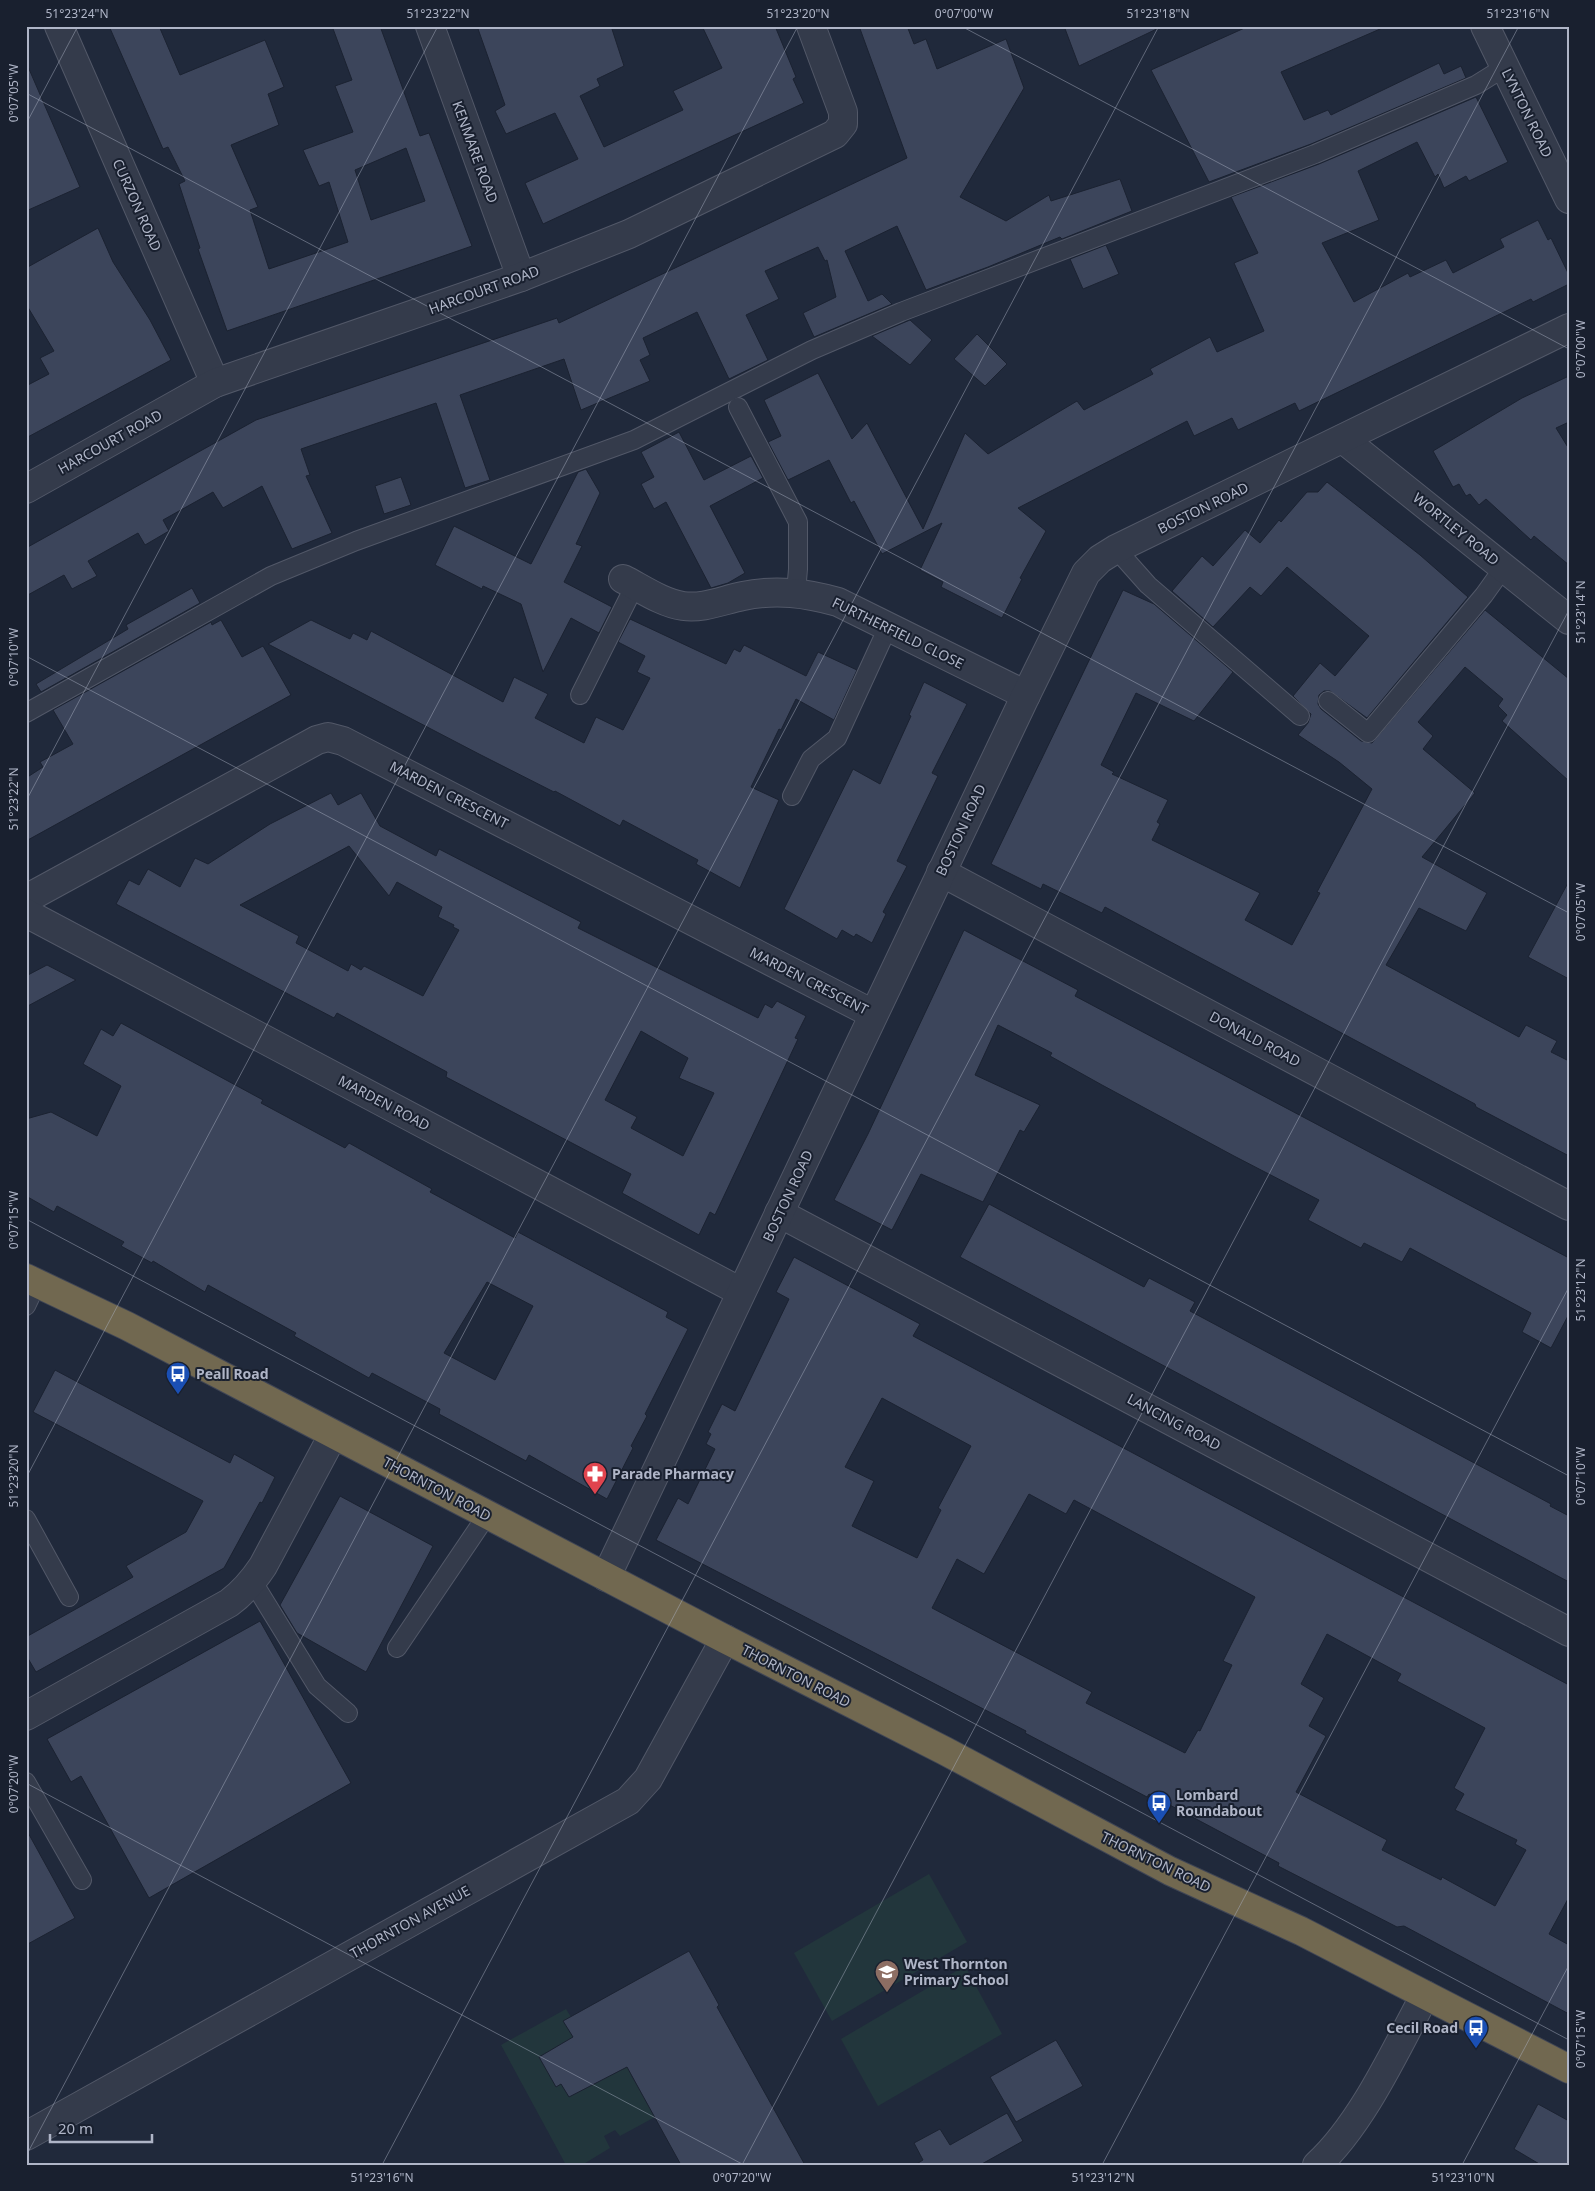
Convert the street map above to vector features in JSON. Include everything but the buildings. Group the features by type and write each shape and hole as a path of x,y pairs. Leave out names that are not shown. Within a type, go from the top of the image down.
{"highway":[{"name":"THORNTON ROAD","path":"30,1289 127,1326 725,1639 945,1751 1170,1871 1301,1931 1569,2069"}],"street":[{"name":"CURZON ROAD","path":"59,26 215,383"},
{"name":"KENMARE ROAD","path":"430,26 521,277"},
{"name":"HARCOURT ROAD","path":"26,489 215,383 521,277 629,234 834,134 843,124 843,112 811,26"},
{"name":"LYNTON ROAD","path":"1485,26 1569,199"},
{"name":"BOSTON ROAD","path":"606,1577 941,872 1086,573 1100,559 1116,549 1569,328"},
{"name":"WORTLEY ROAD","path":"1343,439 1569,620"},
{"name":"FURTHERFIELD CLOSE","path":"629,582 674,604 684,606 713,604 760,594 796,592 838,602 1026,695"},
{"name":"MARDEN CRESCENT","path":"26,900 317,740 328,737 342,741 360,750 874,1014"},
{"name":"DONALD ROAD","path":"941,872 1569,1206"},
{"name":"MARDEN ROAD","path":"26,913 741,1292"},
{"name":"LANCING ROAD","path":"779,1213 1569,1632"},
{"path":"26,1716 229,1603 253,1582 333,1435"},
{"name":"THORNTON AVENUE","path":"26,2136 628,1801 648,1779 725,1639"},
{"path":"1317,2165 1343,2138 1364,2106 1425,1994"}],"lane":[{"path":"26,713 271,576 356,541 634,440 820,346 901,312 1315,154 1476,85 1505,67"},
{"path":"738,407 798,522 796,592"},
{"path":"1116,549 1148,585 1300,716"},
{"path":"1328,701 1368,733 1484,595 1504,567"},
{"path":"580,696 629,582"},
{"path":"792,796 811,759 837,738 888,628"},
{"path":"397,1648 487,1515"},
{"path":"26,1519 69,1597"},
{"path":"253,1582 317,1686 348,1713"},
{"path":"26,1782 82,1880"}],"shaded area":[{"path":"929,1874 967,1942 832,2021 794,1953"},
{"path":"965,1966 1002,2034 878,2106 841,2039"},
{"path":"566,2009 571,2017 564,2021 573,2037 539,2057 556,2087 561,2084 569,2097 632,2064 631,2075 655,2117 620,2136 615,2130 604,2136 610,2148 582,2165 566,2165 501,2045"}],"place":[{"name":"Peall Road","path":"178,1395"},
{"name":"Parade Pharmacy","path":"595,1495"},
{"name":"Lombard Roundabout","path":"1159,1824"},
{"name":"West Thornton Primary School","path":"887,1993"},
{"name":"Cecil Road","path":"1476,2049"}]}
